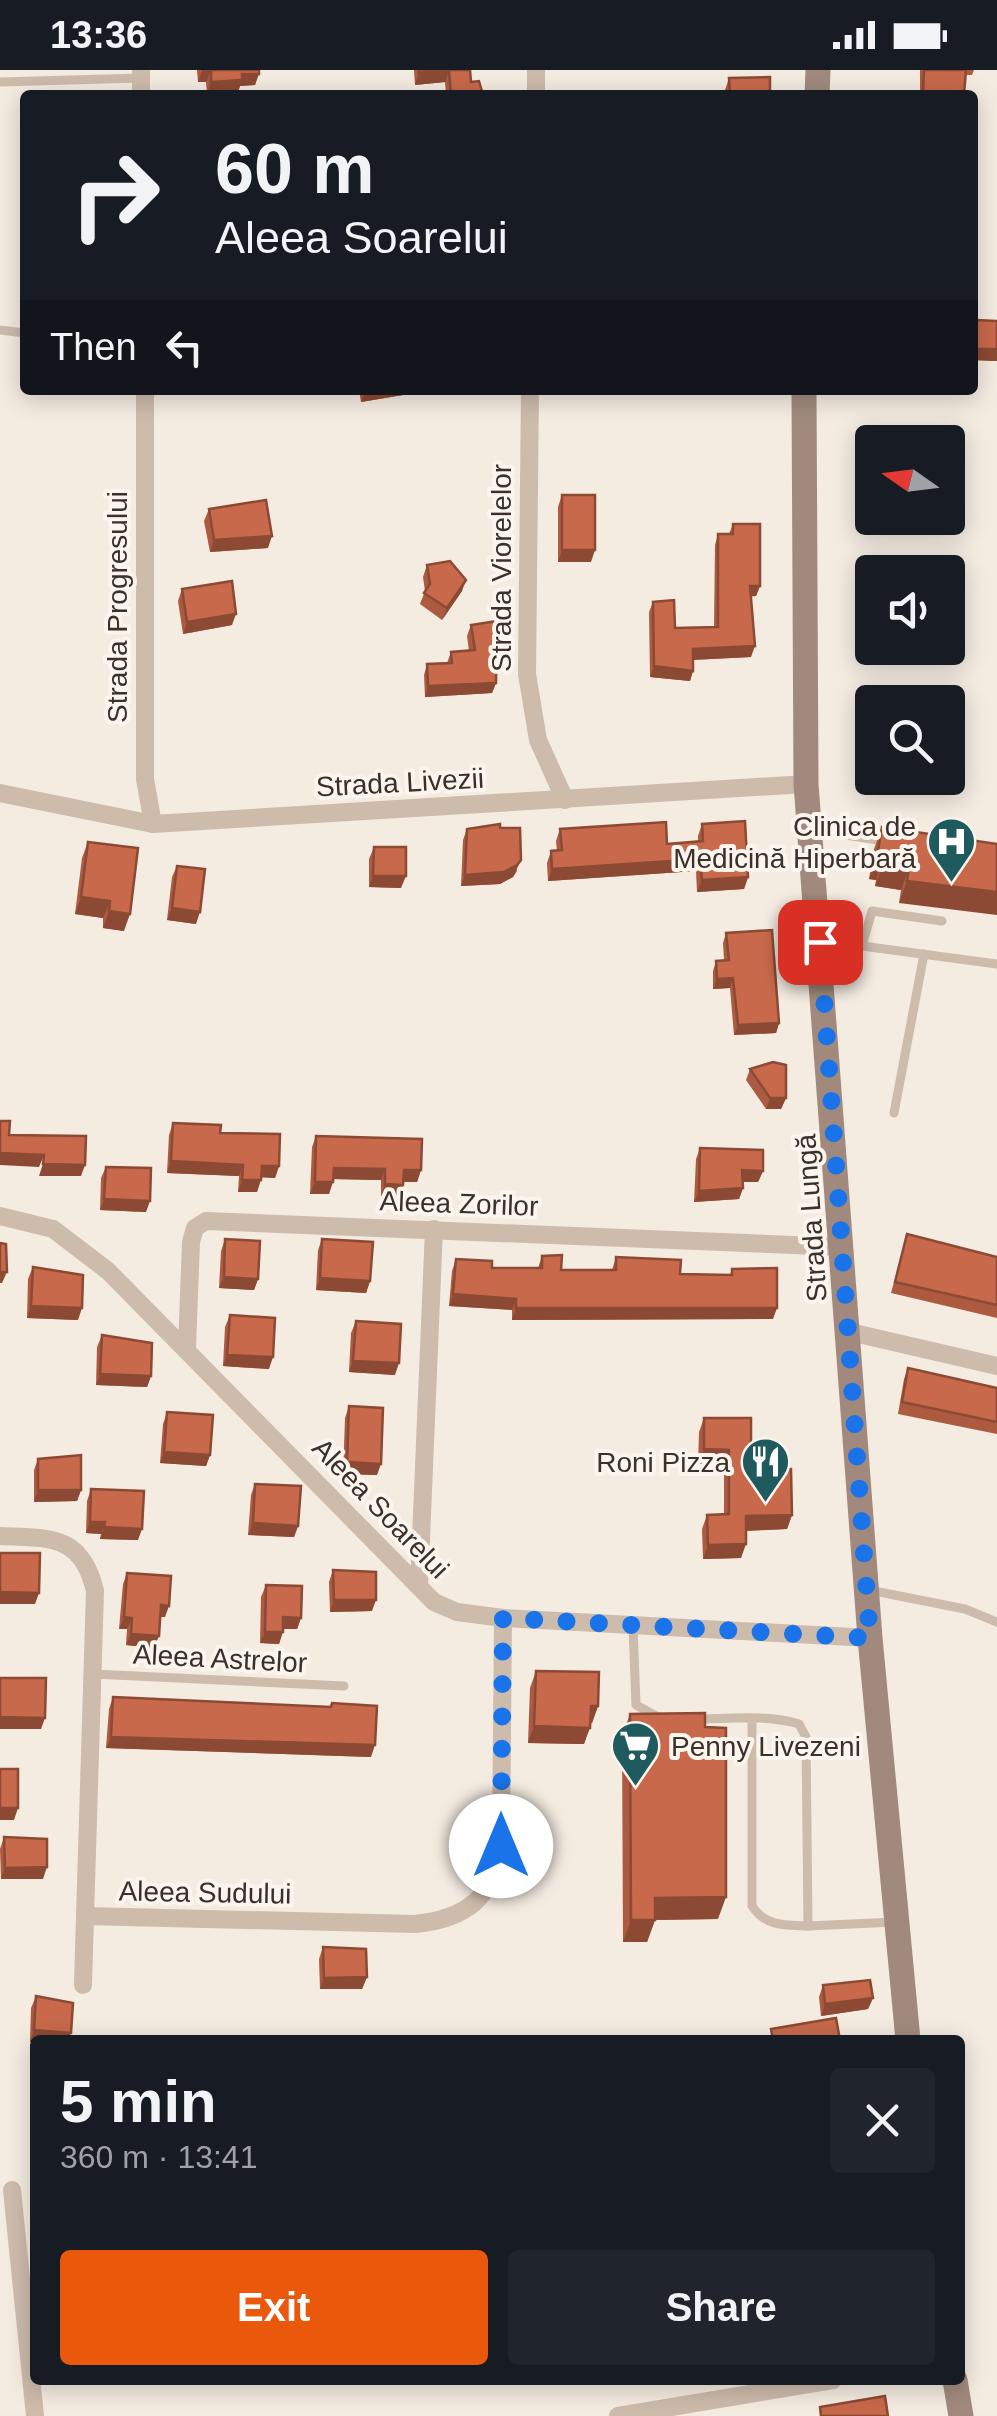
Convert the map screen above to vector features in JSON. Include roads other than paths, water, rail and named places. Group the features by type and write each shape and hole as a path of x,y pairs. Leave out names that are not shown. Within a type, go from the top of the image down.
{"main road":[{"name":"Strada Lungă","path":"804,395 806,784 844,1246 870,1638 908,2035"},
{"path":"957,2385 961,2416"}],"street":[{"name":"Strada Progresului","path":"144,395 144,779 153,824"},
{"name":"Strada Viorelelor","path":"530,395 527,674 538,740 565,800"},
{"name":"Strada Livezii","path":"0,793 32,803 153,824 806,784"},
{"name":"Aleea Soarelui","path":"0,1216 53,1229 108,1272 434,1602 457,1612 503,1618 870,1638"},
{"name":"Aleea Zorilor","path":"187,1348 191,1242 195,1228 206,1221 844,1246"},
{"path":"418,1586 434,1228"},
{"path":"850,1332 997,1366"},
{"name":"Aleea Sudului","path":"0,1536 54,1538 83,1559 95,1591 85,1916 415,1924 458,1916 477,1904 498,1869 501,1846 503,1618"},
{"path":"83,1985 85,1916"},
{"path":"12,2190 30,2367"},
{"path":"32,2385 35,2416"},
{"path":"618,2416 804,2385"}],"lane":[{"path":"0,82 141,81"},
{"path":"811,830 900,844"},
{"path":"862,946 872,911 942,921"},
{"path":"820,942 997,964"},
{"path":"894,1113 924,954"},
{"path":"867,1590 921,1598 997,1622"},
{"path":"633,1623 636,1706 665,1718"},
{"name":"Aleea Astrelor","path":"93,1674 344,1686"},
{"path":"682,1718 798,1724 806,1737 808,1926"},
{"path":"752,1719 752,1906 760,1917 775,1925 897,1922"}],"place":[{"name":"Clinica de Medicină Hiperbară","path":"951,884"},
{"name":"Roni Pizza","path":"765,1504"},
{"name":"Penny Livezeni","path":"636,1788"}]}
